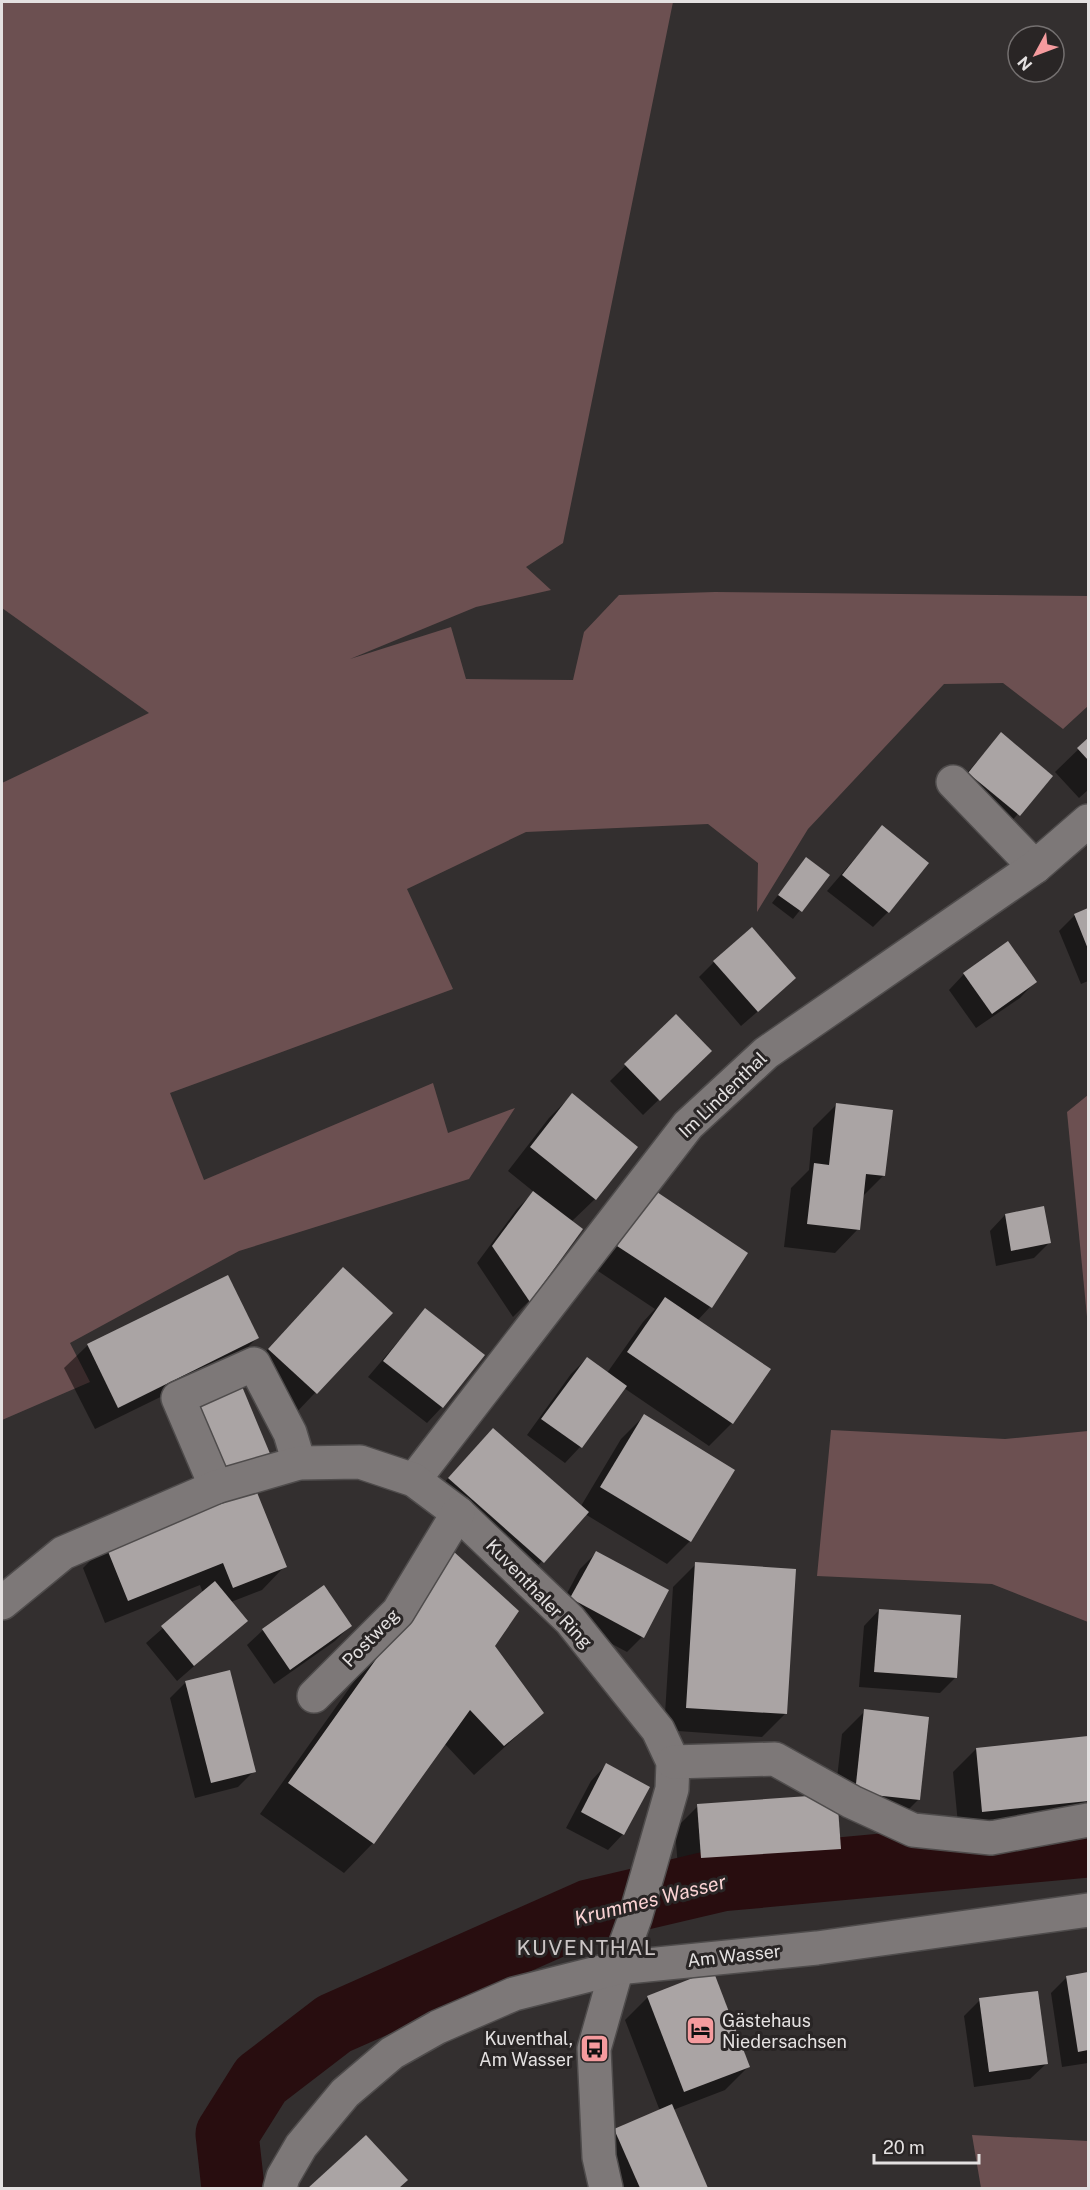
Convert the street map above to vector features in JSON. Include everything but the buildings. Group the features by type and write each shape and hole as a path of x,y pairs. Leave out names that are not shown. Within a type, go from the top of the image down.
{"street":[{"path":"953,782 1035,867"},
{"name":"Im Lindenthal","path":"414,1480 688,1125 766,1053 1035,867 1089,821"},
{"path":"216,1487 178,1398 254,1364 290,1433 299,1463"},
{"name":"Kuventhaler Ring","path":"2,1603 63,1553 216,1487 299,1463 360,1462 414,1480 458,1513 570,1620 658,1730 673,1762 672,1789 594,2049 599,2157 606,2188"},
{"name":"Postweg","path":"314,1696 398,1612 458,1513"},
{"path":"673,1762 775,1759 852,1802 913,1830 992,1838 1089,1820"},
{"name":"Am Wasser","path":"280,2188 283,2177 301,2146 345,2093 392,2052 438,2026 514,1994 617,1968 817,1948 1089,1910"}],"shaded area":[{"path":"2,2 673,2 563,543 526,567 551,590 476,607 350,659 451,627 466,679 573,680 584,632 619,595 715,592 1088,596 1088,706 1063,729 1003,683 944,684 808,829 757,912 758,863 708,824 526,832 407,889 453,989 170,1093 204,1180 433,1083 448,1133 515,1108 469,1179 239,1251 70,1343 90,1382 2,1420 2,783 149,713 2,608"},
{"path":"1088,1095 1088,1327 1067,1112"},
{"path":"831,1430 1005,1439 1088,1431 1088,1622 992,1584 817,1576"},
{"path":"972,2135 1088,2141 1088,2188 981,2188"}],"waterway":[{"name":"Krummes Wasser","path":"233,2188 227,2134 261,2080 334,2024 589,1911 721,1880 1088,1846"}],"place":[{"name":"Gästehaus Niedersachsen","path":"701,2031"},
{"name":"Kuventhal, Am Wasser","path":"594,2049"}],"district":[{"name":"KUVENTHAL","path":"587,1948"}]}
